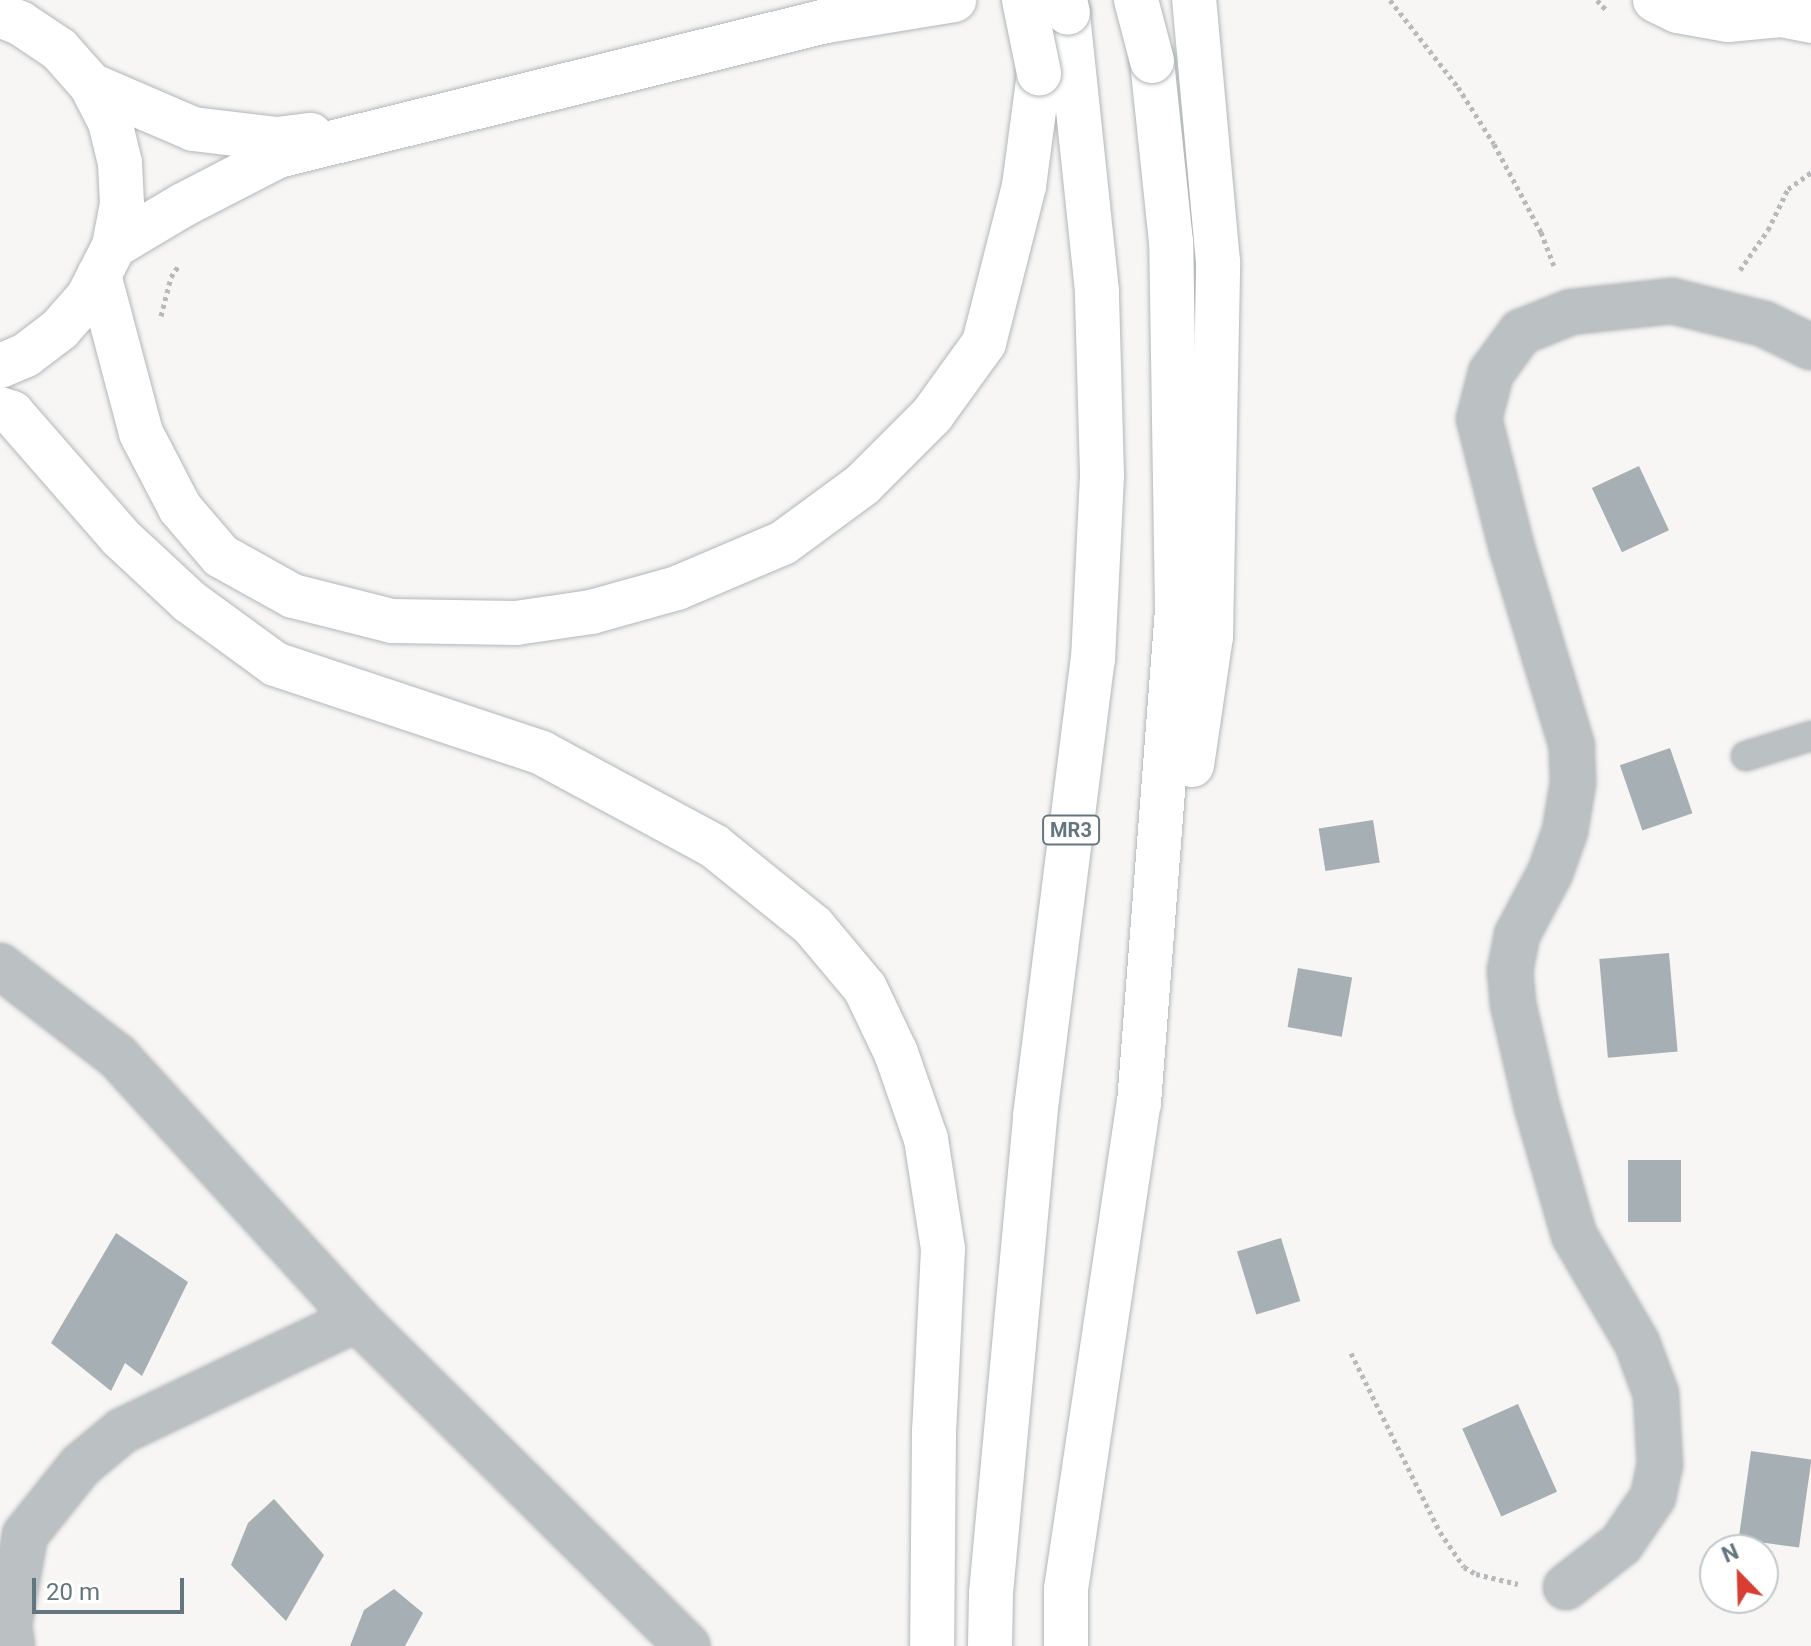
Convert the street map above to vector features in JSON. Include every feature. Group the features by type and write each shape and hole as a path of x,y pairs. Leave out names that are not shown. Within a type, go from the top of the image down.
{"main road":[{"path":"106,261 183,205 278,156 826,21 954,0"},
{"path":"106,261 141,433 180,508 221,556 293,596 392,621 516,623 591,612 677,588 783,543 862,485 932,415 984,343 1024,186 1039,73 1024,0"},
{"path":"1136,0 1152,61 1171,242 1177,610 1139,1103"},
{"path":"1655,0 1678,11 1728,20 1801,13"},
{"path":"1066,1646 1066,1589 1211,637 1218,262 1195,2"},
{"name":"MR3","path":"990,1646 991,1593 1035,1116 1093,660 1102,475 1097,291 1066,7"},
{"path":"0,15 20,23 59,49 91,85 110,122 120,163 122,204 106,261 88,297 60,329 26,355 0,366"},
{"path":"91,85 193,129 277,139 390,126"},
{"path":"0,409 12,413 120,537 190,602 275,664 542,753 714,846 813,926 865,988 896,1053 926,1139 943,1249 934,1430 932,1646"}],"street":[{"path":"1566,1587 1621,1544 1653,1497 1660,1465 1656,1394 1637,1343 1574,1235 1537,1107 1513,1004 1510,971 1517,935 1550,873 1565,831 1573,783 1572,746 1512,549 1479,419 1491,373 1521,332 1571,312 1672,301 1764,324 1811,347"},
{"path":"0,966 117,1056 357,1319 687,1646"},
{"path":"12,1646 9,1625 25,1535 80,1466 122,1431 357,1319"}],"lane":[{"path":"1746,756 1811,736"}],"path":[{"path":"1390,0 1458,87 1494,144 1541,232 1571,312"},
{"path":"1696,307 1738,273 1768,230 1788,189 1811,172"},
{"path":"1351,1353 1440,1532 1464,1567 1476,1574 1512,1584 1566,1587"}],"building":[{"path":"1639,466 1669,530 1622,552 1592,488"},
{"path":"1670,748 1692,813 1642,830 1620,765"},
{"path":"1373,820 1380,862 1325,871 1319,829"},
{"path":"1669,953 1678,1052 1608,1058 1599,959"},
{"path":"1298,968 1352,978 1342,1037 1288,1027"},
{"path":"1628,1160 1681,1160 1681,1222 1628,1222"},
{"path":"116,1233 188,1282 142,1376 125,1363 111,1391 51,1343"},
{"path":"1281,1238 1300,1301 1256,1315 1237,1251"},
{"path":"1518,1404 1557,1492 1501,1517 1462,1429"},
{"path":"1751,1451 1811,1459 1799,1548 1779,1545 1779,1534 1739,1534"},
{"path":"274,1499 324,1555 286,1621 231,1565 248,1523"},
{"path":"394,1589 423,1613 405,1646 350,1646 364,1610"}]}
